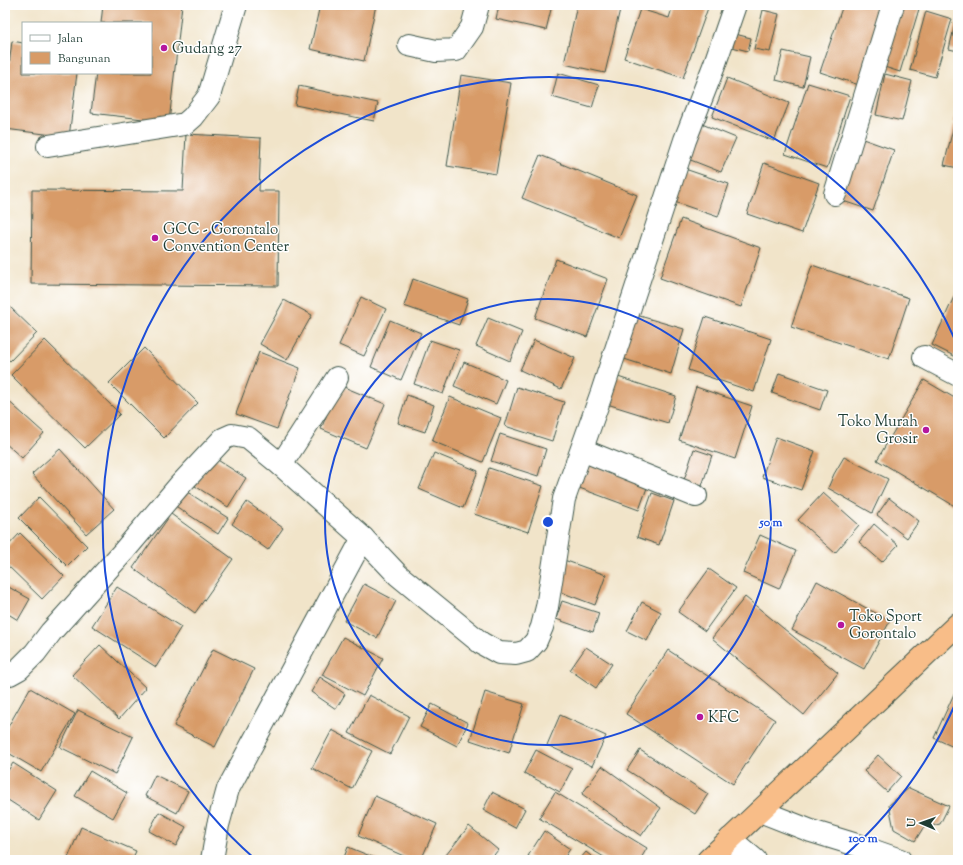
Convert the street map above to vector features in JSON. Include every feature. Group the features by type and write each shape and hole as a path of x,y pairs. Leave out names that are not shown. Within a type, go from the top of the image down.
{"highway":[{"path":"708,860 958,624"}],"street":[{"path":"48,146 185,124 193,117 209,96 236,5"},
{"path":"409,45 436,51 456,50 472,27 478,5"},
{"path":"5,675 19,669 35,653 51,632 124,551 179,486 223,439 232,435 248,438 282,465 363,538 398,575 481,642 499,652 516,654 528,651 536,641 542,627 547,607 564,500 685,140 714,66 735,5"},
{"path":"835,194 893,5"},
{"path":"924,357 958,375"},
{"path":"282,465 337,378"},
{"path":"582,450 696,496"},
{"path":"212,860 218,825 228,788 363,538"},
{"path":"760,811 811,831 900,860"},
{"path":"730,839 755,860"}],"building":[{"name":"Gudang 27","path":"103,5 182,5 169,122 91,113 96,74 152,74 152,22 101,22"},
{"path":"320,5 376,5 364,61 310,49"},
{"path":"499,5 552,5 546,30 496,19"},
{"path":"577,5 621,5 605,73 564,64"},
{"path":"673,5 709,5 683,78 624,58 640,9 669,18"},
{"path":"843,5 890,5 862,86 820,72"},
{"path":"894,5 906,5 919,9 900,72 875,64"},
{"path":"763,10 779,14 770,52 754,49"},
{"path":"926,11 952,19 935,77 910,70"},
{"path":"955,24 958,25 958,51 949,49"},
{"path":"727,32 751,38 748,51 724,45"},
{"path":"12,41 22,43 22,74 77,74 69,137 5,129 5,99"},
{"path":"783,51 810,57 803,87 776,80"},
{"path":"558,73 599,85 592,108 552,97"},
{"path":"885,74 912,81 902,121 876,115"},
{"path":"461,75 511,83 496,174 447,166"},
{"path":"727,78 789,103 774,141 712,117"},
{"path":"808,83 850,96 827,168 785,154"},
{"path":"299,86 378,103 374,121 295,105"},
{"path":"958,109 958,123 954,122"},
{"path":"697,122 736,138 721,172 683,157"},
{"path":"954,125 958,126 958,168 944,165"},
{"name":"GCC - Gorontalo Convention Center","path":"186,134 261,138 259,191 279,191 278,286 31,284 32,190 183,191"},
{"path":"860,138 894,150 873,211 840,200"},
{"path":"540,155 637,195 619,238 522,198"},
{"path":"764,163 819,183 802,233 747,214"},
{"path":"679,167 729,184 718,217 669,200"},
{"path":"681,219 761,248 741,307 660,278"},
{"path":"556,259 608,279 587,337 535,318"},
{"path":"812,265 909,298 889,359 791,327"},
{"path":"413,279 468,299 459,325 404,306"},
{"path":"958,288 958,358 932,345"},
{"path":"361,297 386,309 364,356 339,345"},
{"path":"284,300 312,315 287,360 260,344"},
{"path":"10,307 37,333 10,361 5,357 5,313"},
{"path":"633,314 684,329 671,374 621,358"},
{"path":"705,317 771,339 754,392 688,370"},
{"path":"488,318 522,332 510,361 476,346"},
{"path":"390,320 421,333 401,380 371,367"},
{"path":"45,340 120,414 85,448 11,375"},
{"path":"430,340 459,350 443,394 414,384"},
{"path":"534,340 575,358 561,389 520,370"},
{"path":"144,348 198,403 164,438 109,383"},
{"path":"259,352 300,368 277,429 236,414"},
{"path":"464,362 506,380 496,404 454,386"},
{"path":"779,373 827,390 820,410 772,393"},
{"path":"615,376 676,396 668,423 607,404"},
{"name":"Toko Murah Grosir","path":"924,380 958,400 958,508 877,460"},
{"path":"339,385 385,404 366,448 321,429"},
{"path":"517,387 564,402 552,441 505,426"},
{"path":"696,387 752,406 735,459 679,440"},
{"path":"407,395 434,405 425,432 398,423"},
{"path":"450,397 501,418 483,462 432,441"},
{"path":"5,398 44,433 22,458 5,443"},
{"path":"500,434 546,449 538,476 491,461"},
{"path":"776,437 815,451 801,490 762,477"},
{"path":"60,449 114,509 86,534 32,474"},
{"path":"694,449 712,455 701,489 683,483"},
{"path":"434,453 478,471 463,508 419,489"},
{"path":"213,457 246,478 228,507 195,486"},
{"path":"844,457 888,479 872,513 828,488"},
{"path":"582,461 648,485 639,510 574,486"},
{"path":"489,468 543,486 528,532 474,514"},
{"path":"181,488 228,518 218,534 171,503"},
{"path":"652,493 674,501 659,545 637,537"},
{"path":"823,493 859,525 835,553 798,520"},
{"path":"39,497 87,546 67,566 19,518"},
{"path":"889,498 919,521 907,538 877,515"},
{"path":"247,502 283,528 268,550 232,524"},
{"path":"171,514 233,559 195,613 133,568"},
{"path":"874,524 898,545 882,562 859,542"},
{"path":"20,533 64,576 42,599 5,563 5,549"},
{"path":"760,535 796,551 779,589 743,573"},
{"path":"561,559 606,575 595,605 550,588"},
{"path":"709,569 736,588 705,631 678,612"},
{"name":"Toko Sport Gorontalo","path":"817,581 890,621 864,669 792,630"},
{"path":"364,584 396,601 377,638 344,621"},
{"path":"5,585 30,599 18,620 5,612"},
{"path":"117,587 181,627 156,667 92,626"},
{"path":"745,597 838,673 804,715 712,638"},
{"path":"562,601 599,613 593,632 556,619"},
{"path":"642,602 661,612 647,641 627,631"},
{"path":"343,637 383,658 363,696 322,675"},
{"path":"100,645 146,688 119,719 72,675"},
{"path":"586,647 612,664 596,688 570,670"},
{"path":"213,649 254,669 215,747 174,726"},
{"name":"KFC","path":"668,650 775,720 733,784 626,714"},
{"path":"320,677 345,694 336,709 311,692"},
{"path":"958,685 958,749 934,738"},
{"path":"30,688 75,714 41,772 5,751 5,732"},
{"path":"485,692 524,704 509,753 470,740"},
{"path":"369,695 409,716 390,754 349,733"},
{"path":"432,704 468,723 457,746 420,727"},
{"path":"78,710 133,737 115,774 60,747"},
{"path":"560,715 606,736 592,766 547,745"},
{"path":"332,730 372,751 352,789 312,768"},
{"path":"536,750 572,769 560,792 524,773"},
{"path":"640,750 708,794 695,814 627,770"},
{"path":"878,755 901,776 887,792 864,771"},
{"path":"13,763 57,791 39,820 5,798 5,775"},
{"path":"602,766 661,808 641,836 582,794"},
{"path":"90,771 127,793 113,818 75,796"},
{"path":"155,775 188,791 177,813 145,796"},
{"path":"909,788 949,806 940,824 923,828 915,841 894,829 889,805"},
{"path":"492,792 525,809 515,828 483,810"},
{"path":"555,792 647,848 640,860 609,860 539,818"},
{"path":"375,796 437,824 421,860 413,860 358,836"},
{"path":"159,812 186,827 176,846 149,831"},
{"path":"469,826 498,850 490,860 452,860 446,855"},
{"path":"81,827 136,851 132,860 72,860 68,858"},
{"path":"544,831 570,849 563,860 535,860 528,856"},
{"path":"348,847 380,860 343,860"},
{"path":"586,852 596,860 579,860"}],"place":[{"name":"Gudang 27","path":"164,48"},
{"name":"GCC - Gorontalo Convention Center","path":"155,238"},
{"name":"Toko Murah Grosir","path":"926,430"},
{"name":"Toko Sport Gorontalo","path":"841,625"},
{"name":"KFC","path":"700,717"}]}
